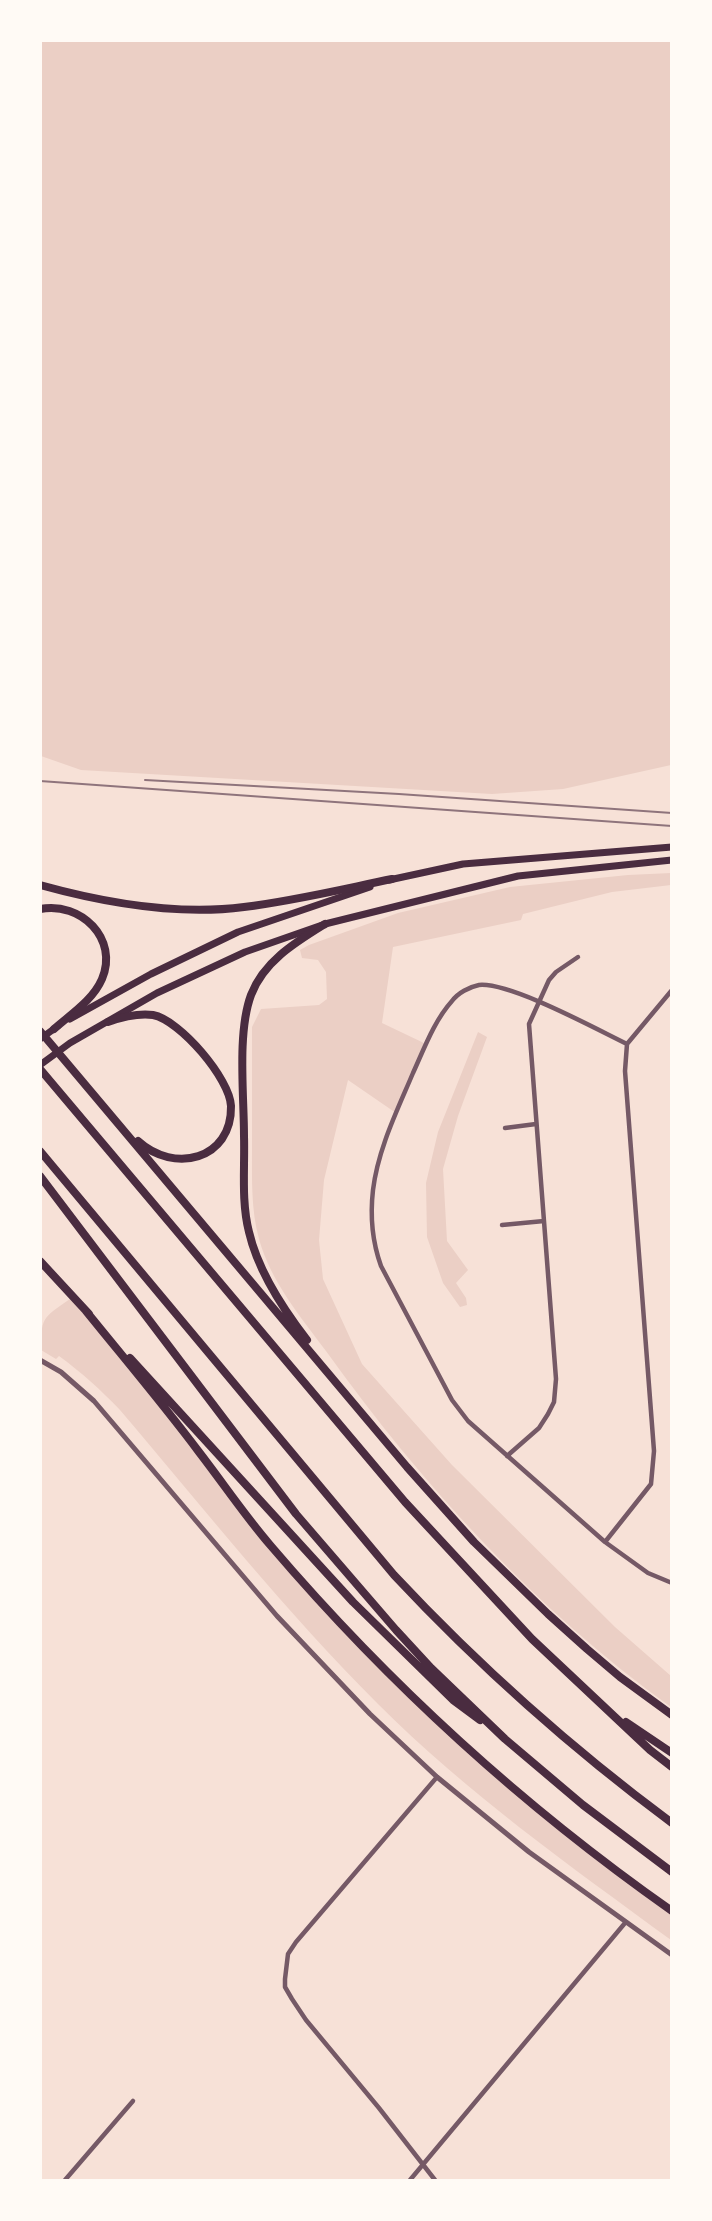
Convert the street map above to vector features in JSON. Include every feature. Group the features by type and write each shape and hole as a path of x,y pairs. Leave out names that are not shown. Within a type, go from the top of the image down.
{"highway":[{"path":"40,885 124,904 212,909 243,908 392,879"},
{"path":"40,909 50,907 64,909 86,918 96,927 103,941 106,955 105,969 95,991 54,1029"},
{"path":"325,924 275,959 261,976 251,995 244,1024 243,1045 246,1214 254,1249 270,1284 304,1337 364,1415"},
{"path":"108,1022 129,1015 154,1015 176,1026 222,1080 231,1106 230,1120 218,1142 200,1156 188,1159 163,1157 152,1152 115,1119"},
{"path":"42,1034 440,1504 511,1579 620,1677 672,1715"},
{"path":"40,1067 405,1502 532,1639 650,1750 672,1767"},
{"path":"40,1151 140,1268 357,1533 409,1592 530,1710 596,1765 672,1823"},
{"path":"40,1176 328,1553 431,1668 505,1738 583,1805 672,1872"},
{"path":"40,1261 392,1642 453,1700 505,1738"},
{"path":"86,1311 193,1444 269,1544 364,1648 444,1725 526,1798 569,1834 672,1911"},
{"path":"612,1713 672,1753"}],"main road":[{"path":"42,1034 123,989 238,932 392,879 463,864 672,847"},
{"path":"40,1067 70,1043 157,993 245,952 325,924 518,876 672,860"}],"street":[{"path":"507,1456 539,1428 554,1402 556,1379 529,1024 549,980 556,972 578,957"},
{"path":"627,1044 539,1002 496,986 478,986 468,989 452,1001 426,1044 396,1113 383,1146 373,1189 372,1226 375,1250 381,1266 452,1400 468,1420 605,1542 648,1573 672,1583"},
{"path":"605,1542 651,1484 654,1451 625,1071 627,1044 670,997 672,990"},
{"path":"505,1128 536,1124"},
{"path":"502,1225 544,1221"},
{"path":"40,1360 61,1372 94,1401 315,1657 370,1714 437,1777 529,1852 672,1955"},
{"path":"435,2181 379,2108 306,2020 285,1987 285,1979 288,1954 296,1942 437,1777"},
{"path":"410,2181 625,1923"},
{"path":"66,2181 133,2101"}],"shaded area":[{"path":"40,41 671,41 671,765 563,789 492,794 81,770 41,756"},
{"path":"671,873 671,885 612,892 523,914 521,920 393,947 382,1023 426,1044 396,1113 348,1080 324,1180 319,1240 323,1279 362,1364 452,1465 615,1627 671,1676 671,1707 574,1630 484,1543 442,1497 363,1401 279,1284 264,1255 256,1228 253,1206 252,1027 261,1009 319,1005 327,999 326,972 318,960 302,958 300,950 309,945 398,913 510,887"},
{"path":"478,1032 487,1037 458,1116 443,1169 447,1241 468,1270 456,1283 466,1298 467,1305 460,1307 443,1283 427,1237 426,1183 438,1132"},
{"path":"73,1297 229,1494 326,1608 485,1762 671,1911 671,1940 520,1828 412,1737 311,1633 246,1560 120,1410 67,1362 59,1356 56,1359 41,1350 42,1330 46,1318"}],"railway":[{"path":"145,780 399,794 672,813"},
{"path":"40,781 672,826"}]}
